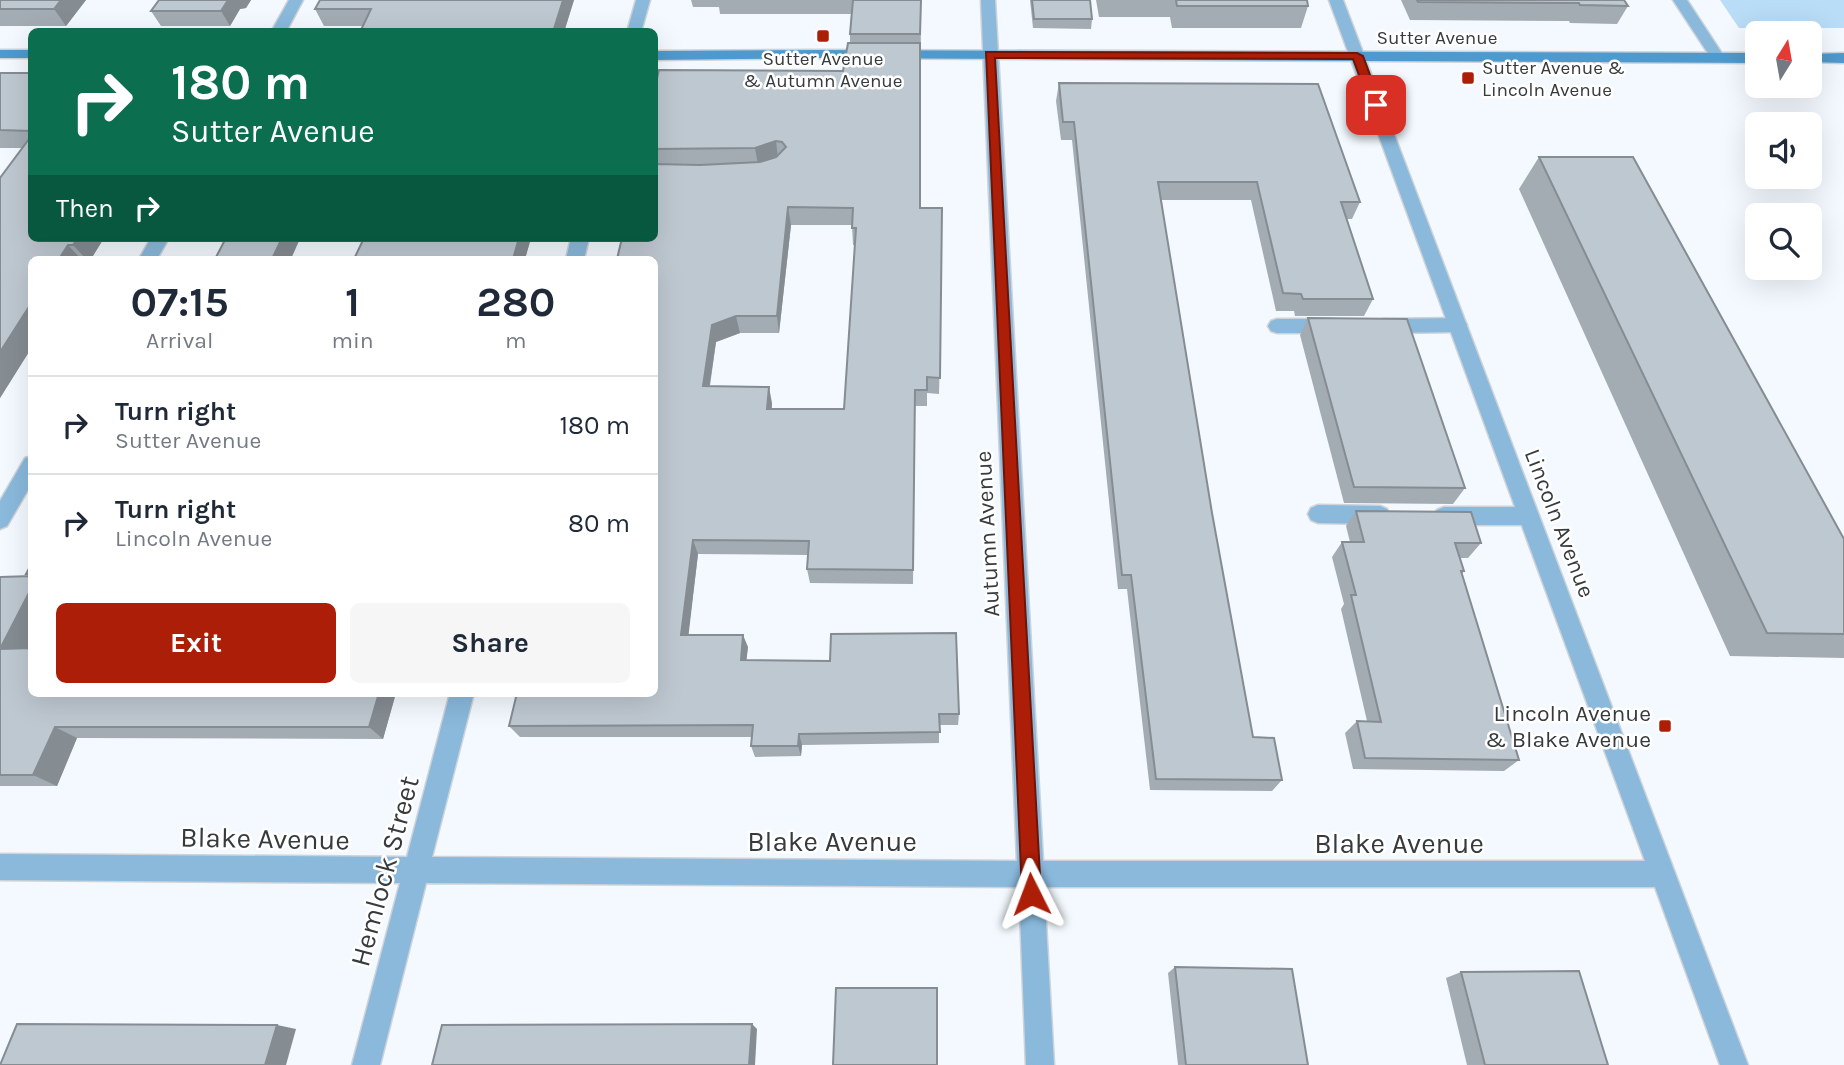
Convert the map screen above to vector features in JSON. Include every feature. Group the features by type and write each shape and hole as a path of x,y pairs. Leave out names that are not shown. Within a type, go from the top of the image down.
{"street":[{"path":"280,28 296,0"},
{"path":"635,28 643,0"},
{"name":"Autumn Avenue","path":"988,0 1040,1065"},
{"name":"Lincoln Avenue","path":"1336,0 1734,1065"},
{"path":"1680,0 1718,58"},
{"path":"0,54 28,54"},
{"name":"Sutter Avenue","path":"658,56 1745,58"},
{"path":"1822,58 1844,58"},
{"path":"1277,326 1458,325"},
{"path":"0,520 28,471"},
{"path":"1318,514 1396,515"},
{"path":"1423,515 1529,516"},
{"name":"Hemlock Street","path":"366,1065 462,697"},
{"name":"Blake Avenue","path":"0,867 416,871 1664,874"}],"shaded area":[{"path":"1720,0 1844,0 1844,28 1822,28 1822,21 1745,21 1745,28 1739,28"}],"building":[{"path":"0,0 61,0 54,9 0,9"},
{"path":"159,0 228,0 221,11 151,11"},
{"path":"320,0 563,0 554,28 362,28 371,9 315,9"},
{"path":"853,0 921,0 920,34 850,34"},
{"path":"1032,0 1090,0 1092,19 1034,19"},
{"path":"1176,0 1307,0 1308,6 1177,6"},
{"path":"1417,0 1624,0 1628,6 1418,2"},
{"path":"848,43 920,43 920,208 942,208 940,378 927,377 927,390 915,390 913,570 807,569 809,541 693,540 681,635 743,635 741,660 830,661 831,634 956,633 959,714 939,714 940,732 799,734 798,746 751,746 753,725 509,726 516,697 658,697 658,256 618,256 621,242 658,242 658,164 760,162 776,157 786,147 782,142 776,141 755,148 658,149 659,70 843,71","holes":["788,207 853,208 852,228 856,228 844,409 767,409 769,387 703,386 712,325 736,316 777,316"]},
{"path":"0,73 28,73 28,131 0,130"},
{"path":"1059,83 1318,84 1360,202 1341,202 1373,299 1303,299 1301,294 1283,293 1257,182 1158,182 1212,513 1253,737 1274,738 1282,780 1156,779 1131,575 1122,575 1074,122 1063,122"},
{"path":"28,140 28,242 75,242 68,245 61,256 28,256 28,308 0,352 0,178"},
{"path":"1539,157 1633,157 1844,539 1844,634 1767,633"},
{"path":"224,242 280,242 273,256 217,256"},
{"path":"362,242 518,242 514,256 355,256"},
{"path":"1308,318 1407,319 1465,488 1354,487"},
{"path":"1356,511 1471,512 1481,543 1455,543 1464,571 1461,571 1519,760 1365,758 1357,721 1381,722 1351,595 1356,595 1342,542 1364,542"},
{"path":"28,576 28,595 0,649 0,577"},
{"path":"28,648 28,697 378,697 369,727 55,727 33,775 0,775 0,649"},
{"path":"1175,967 1292,969 1308,1065 1186,1065"},
{"path":"1579,971 1608,1065 1485,1065 1461,972"},
{"path":"836,988 937,988 937,1065 833,1065"},
{"path":"17,1024 277,1025 265,1065 0,1065"},
{"path":"752,1024 749,1065 432,1065 442,1025"}],"place":[{"name":"Sutter Avenue & Autumn Avenue","path":"823,36"},
{"name":"Sutter Avenue & Lincoln Avenue","path":"1468,78"},
{"name":"Lincoln Avenue & Blake Avenue","path":"1665,726"}],"route":[{"path":"1031,894 990,55 1357,56 1376,105"}]}
